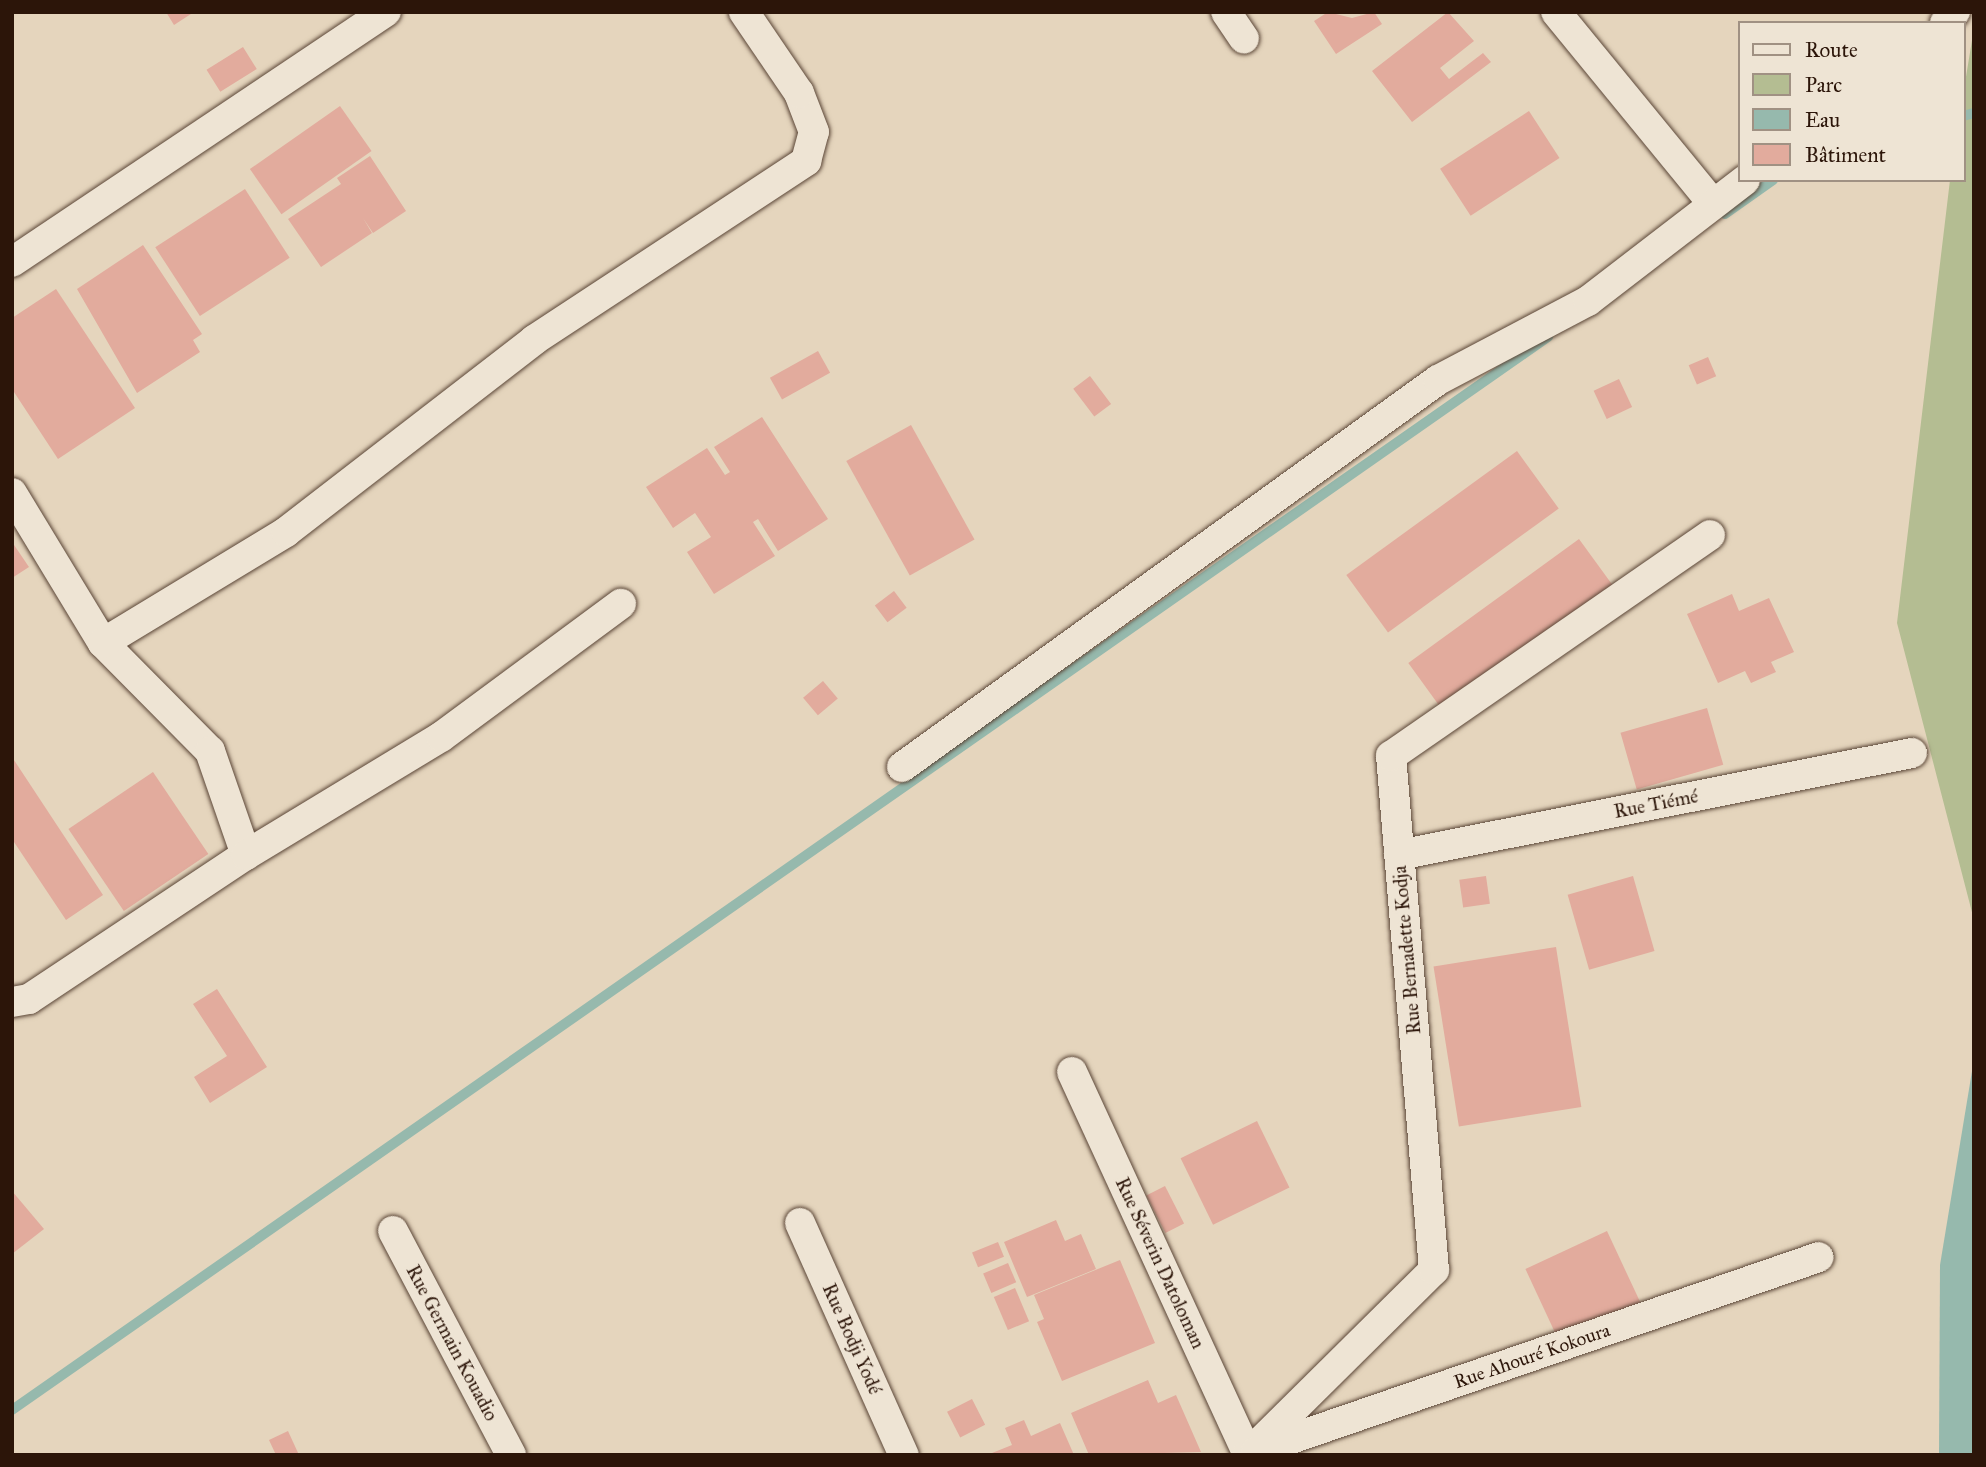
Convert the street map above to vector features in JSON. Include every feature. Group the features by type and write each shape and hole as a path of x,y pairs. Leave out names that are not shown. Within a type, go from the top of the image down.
{"street":[{"path":"12,262 386,12"},
{"path":"103,643 286,532 534,341 806,161 814,132 799,93 744,12"},
{"path":"1226,12 1244,39"},
{"path":"1556,12 1713,204"},
{"path":"902,767 1438,380 1588,301 1742,182"},
{"path":"12,493 103,643 210,751 246,855"},
{"name":"Rue Bernadette Kodja","path":"1247,1454 1434,1270 1391,756 1710,535"},
{"path":"12,1002 29,999 246,855 441,737 621,604"},
{"name":"Rue Tiémé","path":"1399,855 1912,753"},
{"name":"Rue Séverin Datoloman","path":"1072,1072 1247,1454"},
{"name":"Rue Bodji Yodé","path":"800,1223 904,1455"},
{"name":"Rue Germain Kouadio","path":"393,1231 511,1455"},
{"name":"Rue Ahouré Kokoura","path":"1247,1454 1819,1257"}],"green space":[{"path":"1974,28 1974,920 1897,623 1950,182 1965,182 1965,83"}],"water":[{"path":"1974,1059 1974,1455 1939,1455 1940,1265"}],"building":[{"path":"166,12 194,12 174,25"},
{"path":"1328,12 1352,18 1374,12 1382,24 1336,54 1314,21"},
{"path":"1448,12 1474,41 1440,68 1449,79 1483,53 1491,62 1412,122 1372,71"},
{"path":"243,47 257,69 220,92 207,70"},
{"path":"340,106 372,151 281,214 250,169"},
{"path":"1529,111 1559,158 1471,216 1440,169"},
{"path":"370,156 406,211 373,233 363,218 372,233 321,267 288,219 341,184 337,178"},
{"path":"245,189 290,258 200,316 155,247"},
{"path":"143,245 202,334 193,340 200,352 137,393 77,289"},
{"path":"56,289 135,408 58,459 12,389 12,318"},
{"path":"818,351 830,373 782,400 770,378"},
{"path":"1708,357 1716,376 1697,385 1689,365"},
{"path":"1090,376 1111,404 1094,417 1073,389"},
{"path":"1619,379 1632,407 1607,419 1594,391"},
{"path":"762,417 828,519 778,551 758,519 753,522 775,556 714,594 687,552 711,537 695,513 673,528 646,487 707,448 725,475 730,472 714,447"},
{"path":"911,425 975,540 910,575 846,461"},
{"path":"1517,451 1559,508 1388,632 1346,575"},
{"path":"1579,539 1613,585 1442,709 1408,663"},
{"path":"12,542 29,567 12,578"},
{"path":"894,591 907,608 887,622 875,605"},
{"path":"1732,594 1739,611 1769,598 1794,652 1771,662 1776,672 1751,683 1745,671 1718,683 1687,614"},
{"path":"823,681 838,699 818,715 803,698"},
{"path":"1707,708 1723,765 1637,790 1620,733"},
{"path":"12,757 103,895 66,920 12,839"},
{"path":"153,772 208,854 124,911 68,829"},
{"path":"1486,876 1490,904 1463,907 1459,880"},
{"path":"1633,876 1654,951 1589,970 1568,895"},
{"path":"1556,947 1581,1107 1459,1126 1434,966"},
{"path":"217,989 267,1067 210,1103 194,1077 227,1056 193,1004"},
{"path":"1257,1121 1289,1188 1213,1225 1181,1158"},
{"path":"1165,1186 1184,1223 1165,1233 1146,1196"},
{"path":"12,1191 44,1229 12,1254"},
{"path":"1056,1220 1065,1241 1081,1234 1096,1269 1027,1297 1004,1242"},
{"path":"1607,1231 1640,1303 1559,1341 1525,1269"},
{"path":"998,1242 1004,1257 978,1267 972,1252"},
{"path":"1120,1260 1155,1343 1062,1381 1037,1322 1044,1319 1034,1295"},
{"path":"1008,1263 1016,1282 991,1293 983,1274"},
{"path":"1015,1288 1029,1321 1008,1330 994,1297"},
{"path":"1148,1380 1158,1403 1176,1395 1201,1452 1089,1455 1071,1413"},
{"path":"972,1399 985,1425 960,1438 947,1412"},
{"path":"1024,1420 1031,1436 1060,1423 1074,1455 987,1455 1012,1445 1005,1428"},
{"path":"288,1431 299,1455 276,1455 269,1440"}],"waterway":[{"path":"1965,115 1974,113"},
{"path":"1725,214 1770,182"},
{"path":"12,1410 1548,337"}]}
